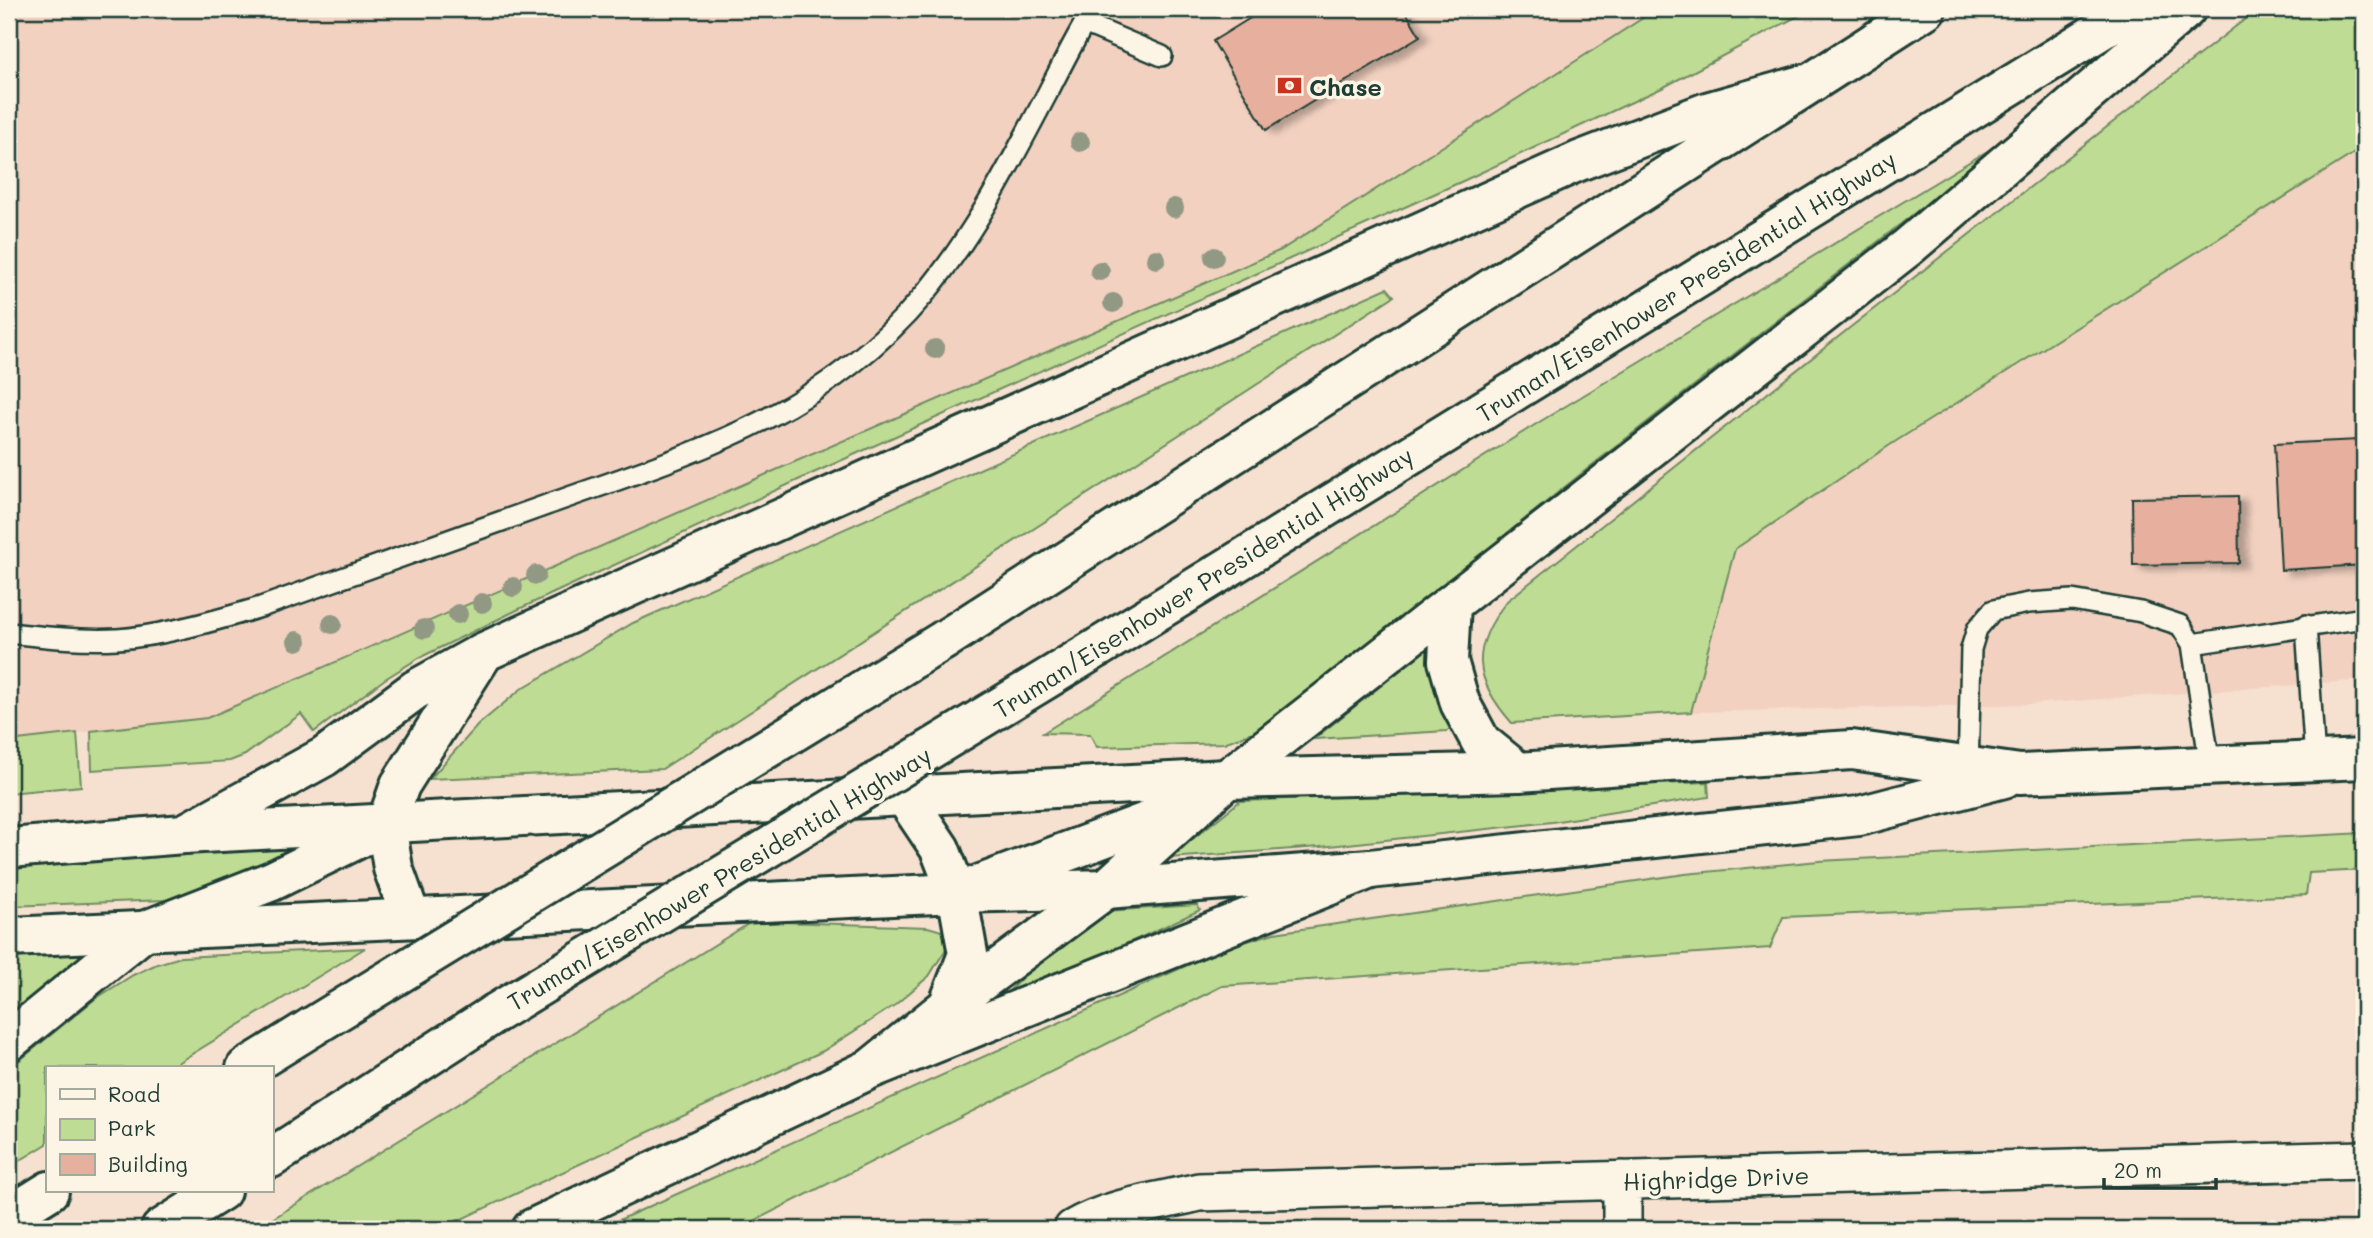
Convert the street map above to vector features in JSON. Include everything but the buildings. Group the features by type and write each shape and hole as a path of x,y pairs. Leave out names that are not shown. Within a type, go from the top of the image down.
{"main road":[{"path":"249,1066 943,640 1926,9"},
{"name":"Truman/Eisenhower Presidential Highway","path":"273,1157 494,1014 1099,647 2136,9"},
{"path":"870,1069 948,1006 1106,889 1227,779 1908,247 2186,9"},
{"path":"184,834 324,757 415,690 484,652 1579,161 1707,112 1806,84"},
{"path":"1451,604 1448,660 1460,704 1481,742 1518,772"},
{"path":"411,918 393,869 386,825 400,785 484,652"},
{"path":"9,848 184,834 1227,779 1518,772 1852,750 1968,777"},
{"path":"9,937 957,893 1106,889 1370,869 1859,816 1968,777 2364,759"},
{"path":"957,893 1146,822 1227,779"},
{"path":"905,797 940,849 957,893 968,954 948,1006"},
{"path":"9,1041 144,931 272,881 386,825"},
{"path":"532,1229 870,1069 1370,869"},
{"path":"9,1216 47,1192"},
{"path":"161,1229 218,1192"}],"street":[{"name":"Highridge Drive","path":"1073,1229 1089,1220 1112,1213 1199,1192 2364,1160"},
{"path":"1622,1180 1622,1229"}],"lane":[{"path":"9,633 118,639 219,620 274,603 684,456 773,417 823,387 854,364 890,331 959,250 984,210 1089,16 1161,56"},
{"path":"1968,777 1971,649 1977,629 1993,610 2029,603 2073,600 2141,612 2180,625 2192,644 2210,766"},
{"path":"2192,644 2364,618"},
{"path":"2306,625 2315,761"}],"shaded area":[{"path":"9,9 1657,9 1281,250 207,718 9,741"},
{"path":"2364,147 2364,680 2031,704 1691,712 1734,549 1893,443"}],"green space":[{"path":"1657,9 1811,9 1664,87 1465,180 809,475 517,610 419,658 385,679 314,732 301,714 245,755 230,761 92,770 91,731 207,718 1281,250"},
{"path":"2258,9 2364,9 2364,147 1893,443 1735,549 1691,712 1512,723 1490,692 1481,663 1487,634 1507,601 1852,326"},
{"path":"2017,133 1591,466 1264,728 1224,743 1097,747 1090,734 1043,733 1541,421"},
{"path":"1387,288 1394,296 662,769 430,779 478,725 521,689 633,623"},
{"path":"1442,637 1456,725 1447,731 1314,739"},
{"path":"77,733 81,786 9,793 9,741"},
{"path":"1708,782 1709,797 1552,822 1320,847 1169,858 1240,801"},
{"path":"2364,833 2364,870 2309,873 2306,895 1783,917 1770,948 1222,986 738,1229 599,1229 1228,947 1274,933 1685,874 1819,861"},
{"path":"341,839 166,900 9,906 9,861"},
{"path":"1197,905 1200,910 1014,996 1009,991 1031,968 1106,911"},
{"path":"753,921 928,927 942,931 948,939 946,949 929,976 895,1005 823,1051 440,1229 256,1229"},
{"path":"365,948 172,1066 46,1066 46,1145 9,1167 9,1069 95,999 133,975 181,957"},
{"path":"95,952 9,1022 9,954"}],"place":[{"name":"Chase","path":"1289,86"}]}
